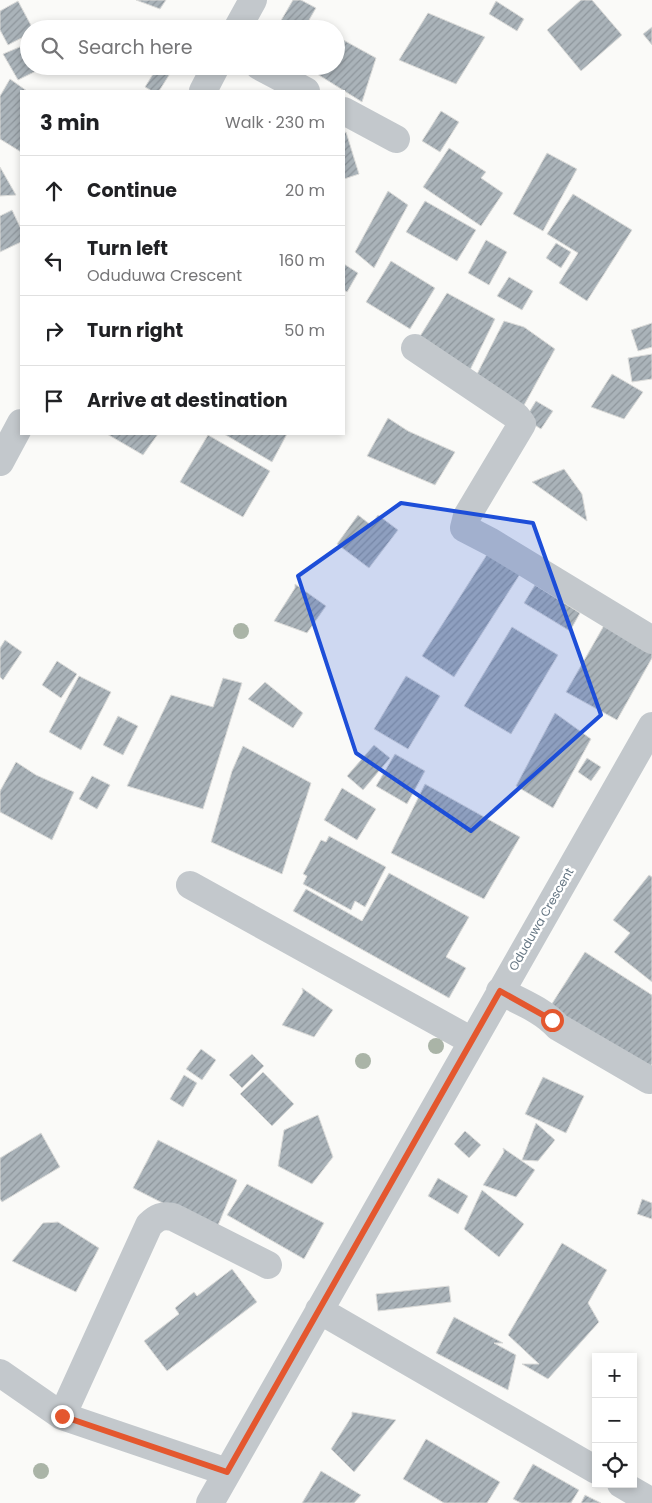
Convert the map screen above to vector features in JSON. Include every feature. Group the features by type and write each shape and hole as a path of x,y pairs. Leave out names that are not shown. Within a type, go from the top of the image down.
{"street":[{"path":"242,20 253,0"},
{"path":"204,90 211,75"},
{"path":"276,75 304,90"},
{"path":"345,112 396,139"},
{"path":"415,348 516,416 522,424 467,516 464,528 491,542 652,640"},
{"path":"0,462 14,421"},
{"name":"Oduduwa Crescent","path":"210,1503 652,726"},
{"path":"190,885 472,1041"},
{"path":"500,991 540,1012 552,1020 558,1027 649,1080"},
{"path":"62,1416 149,1225 155,1219 163,1216 173,1217 268,1265"},
{"path":"319,1310 592,1468"},
{"path":"0,1373 62,1416 227,1472"},
{"path":"628,1488 652,1502"}],"highlighted area":[{"path":"401,503 533,523 601,715 471,831 356,753 298,576"}],"building":[{"path":"136,0 166,0 160,9"},
{"path":"293,0 301,0 316,8 309,20 281,20"},
{"path":"581,0 592,0 622,35 581,71 547,30"},
{"path":"18,1 28,20 20,20 20,39 8,45 0,30 0,11"},
{"path":"496,1 524,19 517,31 489,14"},
{"path":"428,13 485,37 456,84 399,60"},
{"path":"652,27 652,45 643,34"},
{"path":"345,41 376,58 362,102 319,75 345,75"},
{"path":"20,47 20,75 28,75 18,80 3,54"},
{"path":"152,75 169,75 160,90 150,90 145,87"},
{"path":"10,79 26,90 20,90 20,151 0,139 0,96"},
{"path":"441,111 459,122 440,152 422,141"},
{"path":"345,132 359,174 345,179"},
{"path":"449,148 486,172 481,178 503,193 481,226 423,187"},
{"path":"547,153 577,169 543,231 513,214"},
{"path":"0,167 16,195 0,196"},
{"path":"388,191 408,205 374,268 355,252"},
{"path":"573,194 632,230 587,301 559,283 578,253 547,234"},
{"path":"425,201 476,230 457,261 406,232"},
{"path":"12,210 20,227 20,242 0,252 0,216"},
{"path":"486,240 507,252 489,285 468,273"},
{"path":"556,243 571,252 561,268 546,258"},
{"path":"391,261 435,288 410,329 366,302"},
{"path":"345,265 358,273 347,292 345,291"},
{"path":"509,277 533,291 522,310 497,296"},
{"path":"447,293 495,319 469,372 417,341"},
{"path":"504,321 524,327 555,349 523,407 475,378"},
{"path":"652,323 652,347 638,351 631,330"},
{"path":"652,354 652,379 632,382 628,358"},
{"path":"612,374 643,392 624,419 591,407"},
{"path":"536,401 553,411 541,429 525,419"},
{"path":"388,418 408,431 455,452 435,485 367,456"},
{"path":"109,435 157,435 143,455"},
{"path":"208,435 270,471 243,517 180,482"},
{"path":"226,435 286,435 272,462"},
{"path":"564,469 582,494 587,521 532,482"},
{"path":"358,515 371,525 378,515 398,530 369,568 337,544"},
{"path":"490,550 522,571 454,677 422,656"},
{"path":"295,584 326,606 307,633 274,621 295,588"},
{"path":"535,585 580,613 570,631 524,603"},
{"path":"606,622 652,648 652,658 617,720 566,692"},
{"path":"512,627 558,655 511,734 464,706"},
{"path":"5,640 22,652 3,680 0,677 0,648"},
{"path":"57,661 77,674 61,698 42,685"},
{"path":"79,676 111,692 81,750 49,732"},
{"path":"406,676 440,696 408,749 374,729"},
{"path":"223,678 242,683 203,809 127,786 171,695 213,707"},
{"path":"265,682 303,713 293,728 248,699"},
{"path":"555,713 591,739 553,808 516,786"},
{"path":"118,716 138,726 123,755 103,745"},
{"path":"374,745 390,758 363,790 347,776"},
{"path":"243,746 311,783 282,874 211,842 232,771"},
{"path":"395,754 425,771 407,804 376,786"},
{"path":"587,758 601,767 591,781 578,772"},
{"path":"16,762 36,775 74,792 52,840 0,812 0,791"},
{"path":"92,776 110,785 97,809 79,799"},
{"path":"425,784 520,837 484,899 391,853"},
{"path":"342,788 376,809 357,840 324,820"},
{"path":"329,836 386,867 365,907 355,901 351,910 303,884 307,876 303,874 321,840 326,842"},
{"path":"389,873 469,917 446,957 466,968 449,998 293,911 306,889 362,921"},
{"path":"649,875 652,877 652,982 614,952 630,933 613,920"},
{"path":"585,952 652,995 652,1064 644,1076 546,1013"},
{"path":"302,988 333,1010 314,1037 282,1025 303,992"},
{"path":"201,1049 216,1060 202,1080 186,1069"},
{"path":"252,1054 264,1066 242,1088 229,1075"},
{"path":"263,1072 294,1104 272,1126 240,1094"},
{"path":"184,1075 197,1083 183,1107 170,1099"},
{"path":"543,1077 584,1096 566,1133 525,1114"},
{"path":"318,1115 333,1157 312,1184 278,1166 284,1130"},
{"path":"536,1123 555,1140 538,1161 522,1160"},
{"path":"465,1131 481,1145 469,1158 454,1144"},
{"path":"41,1133 60,1167 2,1202 0,1199 0,1158"},
{"path":"158,1140 237,1180 216,1230 133,1188"},
{"path":"503,1148 535,1170 516,1197 483,1185 504,1152"},
{"path":"438,1178 468,1196 458,1214 428,1196"},
{"path":"247,1184 324,1223 304,1259 227,1215"},
{"path":"482,1190 524,1224 499,1257 464,1229"},
{"path":"642,1199 652,1203 652,1219 637,1214"},
{"path":"58,1222 99,1248 76,1292 12,1261 43,1223"},
{"path":"562,1243 607,1270 588,1303 599,1322 548,1379 522,1364 539,1364 508,1335"},
{"path":"232,1269 257,1302 167,1371 144,1341 179,1314 175,1308 194,1292 197,1296"},
{"path":"449,1286 451,1302 378,1311 376,1294"},
{"path":"454,1317 503,1343 494,1343 516,1355 508,1390 436,1353"},
{"path":"352,1412 396,1420 354,1472 331,1449 352,1416"},
{"path":"426,1439 500,1482 487,1503 444,1503 403,1479"},
{"path":"533,1464 579,1490 571,1503 521,1503 513,1499"},
{"path":"321,1471 361,1495 354,1503 302,1503"},
{"path":"585,1495 601,1503 581,1503"}],"route":[{"path":"62,1416 227,1472 500,991 552,1020"}]}
